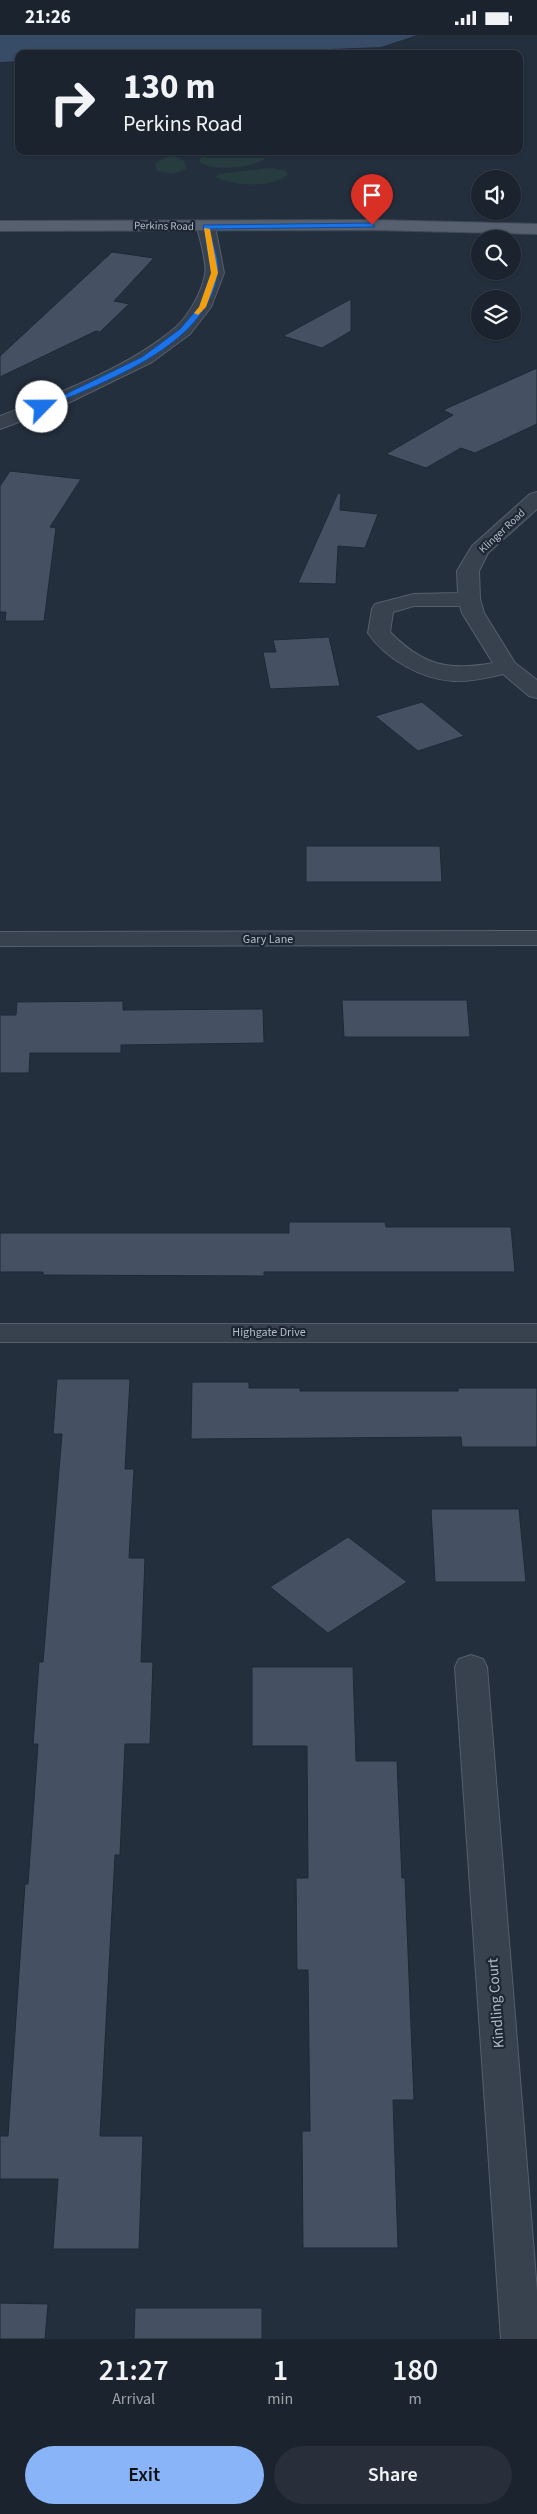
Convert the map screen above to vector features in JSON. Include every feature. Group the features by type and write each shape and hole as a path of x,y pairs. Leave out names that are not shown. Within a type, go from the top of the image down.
{"main road":[{"name":"Perkins Road","path":"0,226 206,227 372,225 537,229"}],"street":[{"path":"0,423 57,401 145,359 183,330 202,307 215,273 206,227"},
{"name":"Klinger Road","path":"537,498 479,550 468,571 469,599 473,613 507,667 537,691"},
{"path":"469,599 408,600 393,603 383,609 379,633 386,643 434,673 471,674 507,667"},
{"name":"Gary Lane","path":"0,939 537,938"},
{"name":"Highgate Drive","path":"0,1333 537,1333"},
{"name":"Kindling Court","path":"471,1667 521,2339"}],"green space":[{"path":"174,156 184,161 186,169 173,174 157,171 155,164 157,162"},
{"path":"204,156 205,158 266,158 253,164 223,168 213,167 200,162 200,159"},
{"path":"269,168 285,170 288,174 273,182 253,185 215,177 219,174"}],"water":[{"path":"0,35 417,35 381,47 305,50 15,50 15,61 0,62"}],"building":[{"path":"112,252 154,258 114,301 129,304 100,332 96,331 0,377 0,356"},
{"path":"351,299 351,331 322,348 283,336"},
{"path":"537,368 537,424 475,453 461,448 426,468 386,454 453,415 443,410"},
{"path":"10,471 81,479 50,527 56,528 44,621 5,621 6,612 0,612 0,486"},
{"path":"338,493 341,494 340,510 378,514 365,548 338,546 336,584 298,583"},
{"path":"329,637 340,686 270,689 263,652 276,652 273,640"},
{"path":"422,702 464,736 418,751 375,716"},
{"path":"306,846 440,846 442,882 306,882"},
{"path":"342,1000 467,1000 470,1037 344,1037"},
{"path":"123,1001 123,1010 263,1009 264,1043 121,1045 121,1053 30,1053 29,1073 0,1073 0,1015 16,1015 17,1002"},
{"path":"289,1222 385,1222 386,1227 511,1227 515,1272 264,1272 264,1276 43,1275 43,1272 0,1272 0,1233 289,1233"},
{"path":"57,1379 130,1379 125,1469 134,1469 129,1558 145,1558 141,1662 153,1662 150,1744 125,1744 120,1855 115,1855 100,2136 143,2136 139,2249 53,2249 58,2179 0,2179 0,2136 8,2136 25,1884 28,1884 38,1744 33,1744 39,1662 43,1662 62,1434 53,1434"},
{"path":"192,1382 249,1382 249,1388 300,1388 300,1391 458,1391 458,1388 537,1388 537,1447 462,1447 461,1437 191,1439"},
{"path":"431,1509 519,1509 526,1582 435,1582"},
{"path":"348,1537 407,1582 328,1633 270,1587"},
{"path":"252,1667 353,1667 356,1761 397,1761 402,1878 405,1878 414,2100 393,2100 398,2248 303,2248 302,2131 310,2131 308,1970 297,1970 296,1878 308,1878 307,1746 252,1746"},
{"path":"0,2303 48,2304 45,2339 0,2339"},
{"path":"135,2308 262,2308 262,2339 134,2339"}],"slow traffic":[{"path":"198,313 215,273 206,229"}],"route":[{"path":"42,407 145,359 183,330 202,307 215,273 206,227 372,225"}]}
